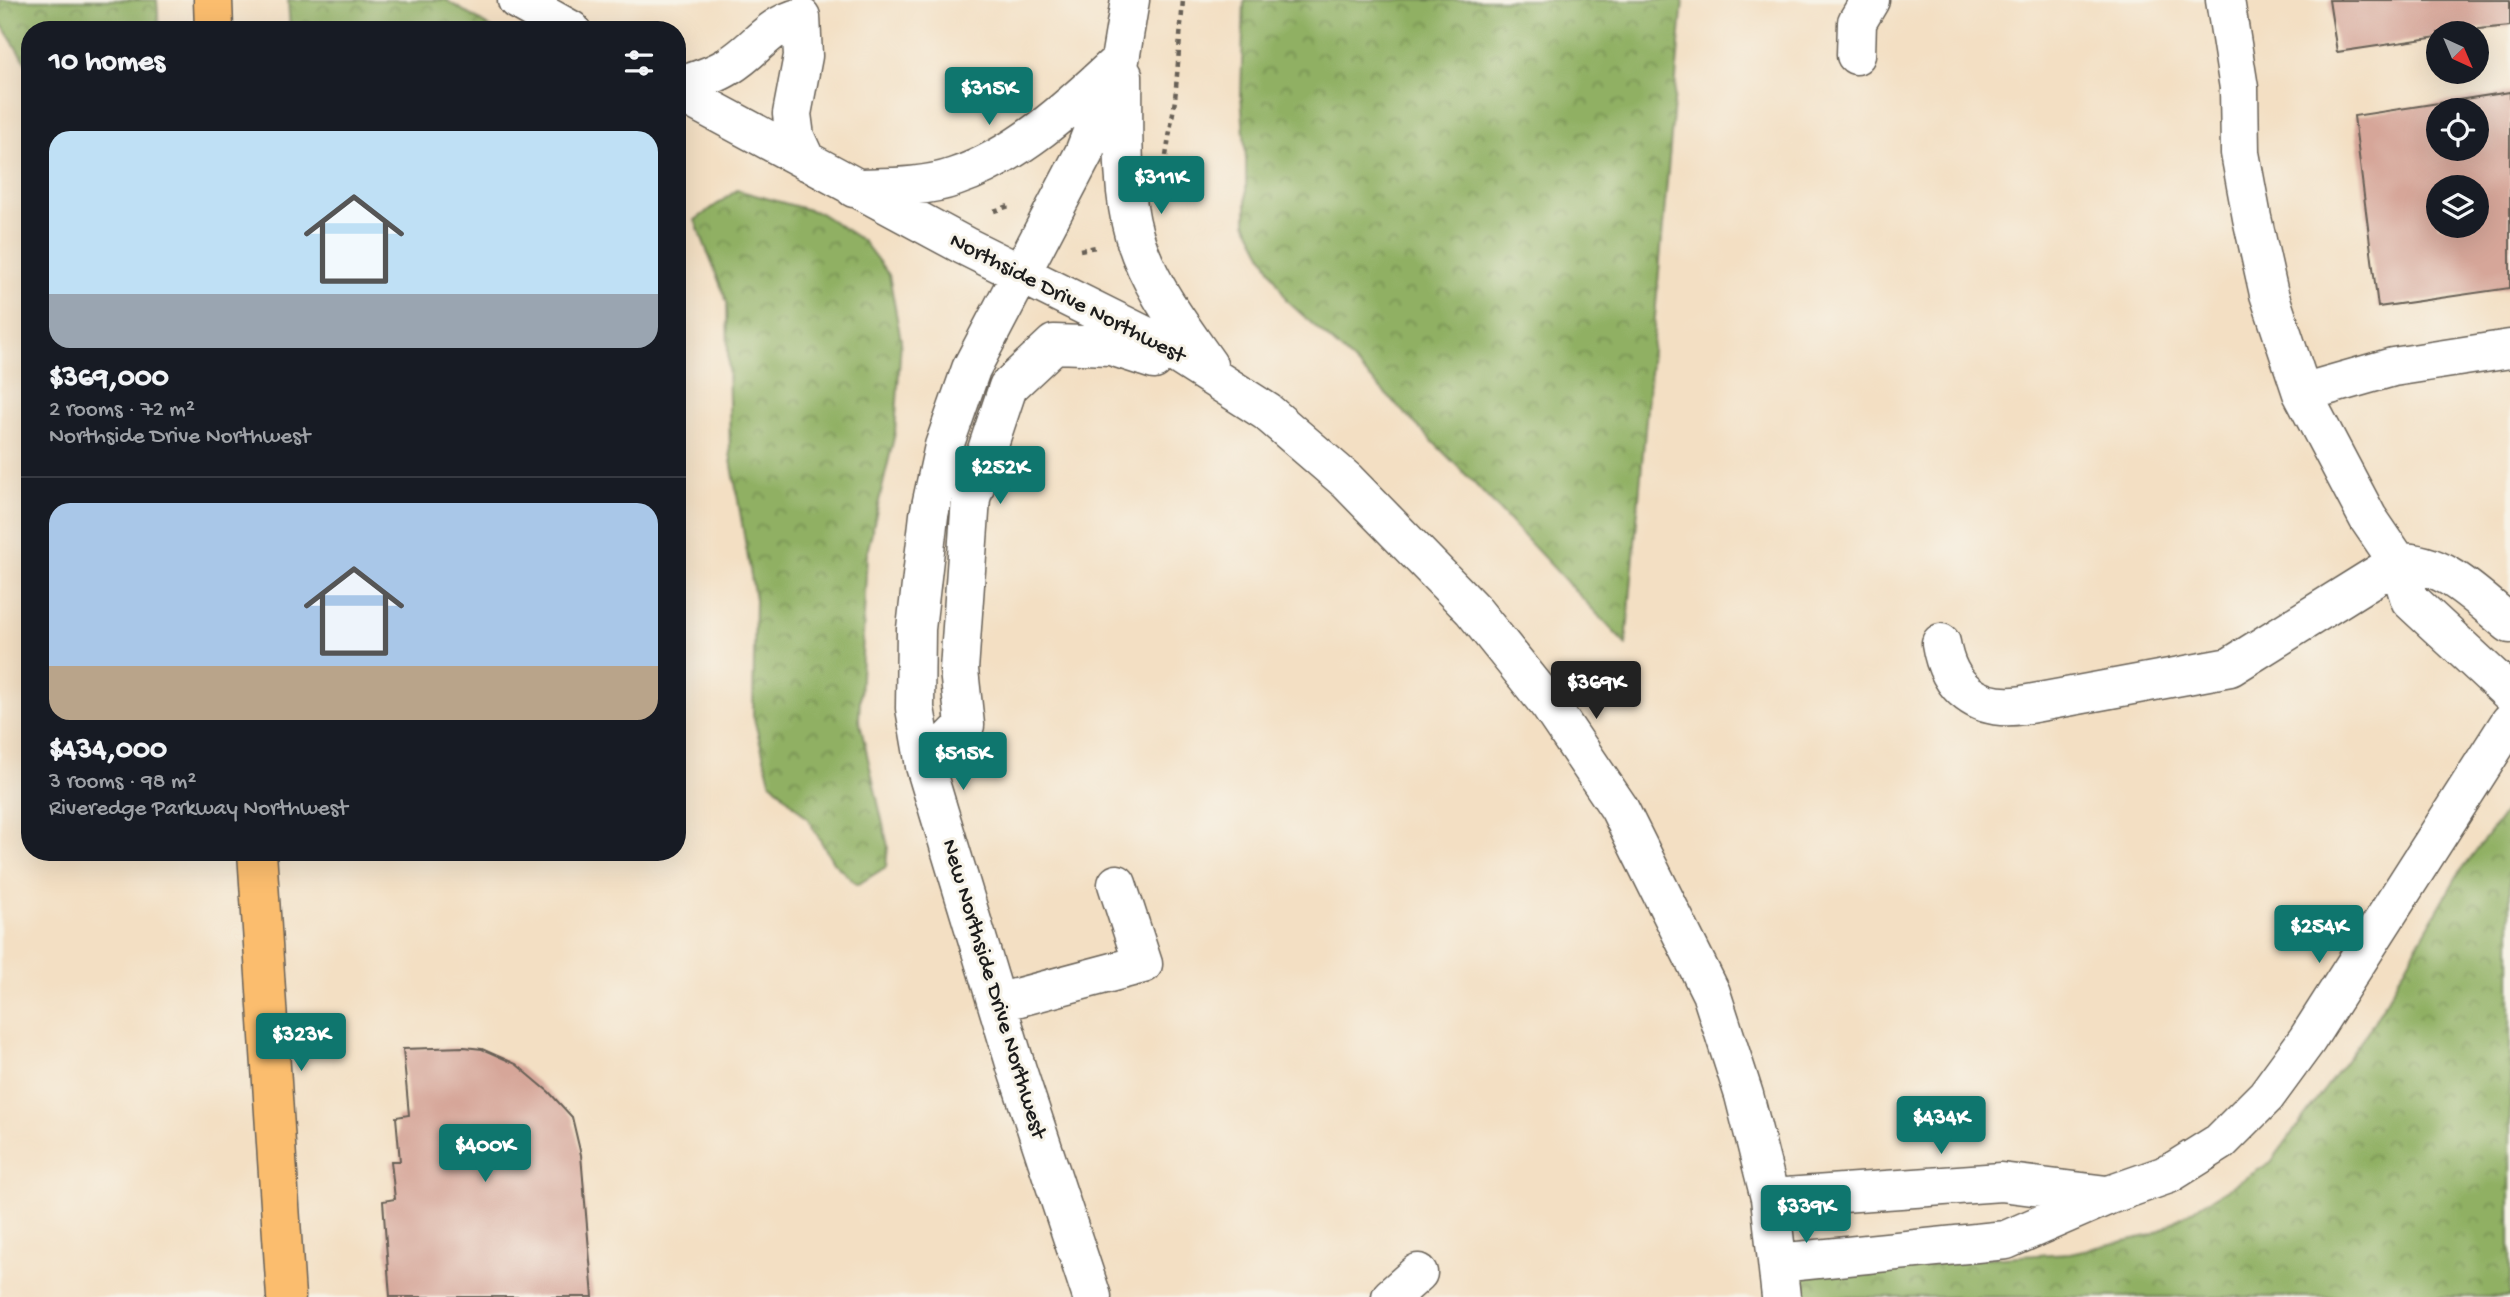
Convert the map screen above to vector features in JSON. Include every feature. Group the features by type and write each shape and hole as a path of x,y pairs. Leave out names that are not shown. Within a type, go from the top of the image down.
{"main road":[{"path":"213,0 214,21"},
{"path":"258,861 286,1297"}],"street":[{"path":"517,0 555,21"},
{"path":"1130,0 1122,52 1124,141 1134,235 1151,277 1171,313 1219,381"},
{"path":"1856,55 1857,22 1870,0"},
{"path":"2225,0 2239,88 2240,153 2252,218 2269,294 2302,393 2354,493 2398,562 2410,600 2510,693"},
{"path":"686,86 730,66 781,22 801,17 803,56 792,114 795,137 806,161"},
{"path":"854,188 922,184 953,178 982,165 1055,117 1122,52"},
{"name":"New Northside Drive Northwest","path":"1092,1297 997,1003 925,766 915,708 916,629 929,515 944,446 971,369 1084,153 1122,52"},
{"name":"Northside Drive Northwest","path":"686,94 854,188 1019,274 1156,341 1267,412 1347,481 1473,610 1550,706 1619,808 1711,993 1744,1095 1770,1199 1780,1280"},
{"path":"925,766 965,725 958,670 971,498 1007,387 1054,344 1111,346 1219,381"},
{"path":"2302,393 2393,367 2510,349"},
{"path":"1941,643 1948,673 1964,691 2005,707 2230,667 2398,562 2426,565 2443,571 2510,624"},
{"path":"1780,1280 2006,1240 2109,1195 2169,1174 2210,1149 2266,1096 2307,1040 2510,722"},
{"path":"997,1003 1143,964 1117,884"},
{"path":"1770,1199 2001,1182 2109,1195"}],"path":[{"path":"1164,164 1175,100 1183,0"},
{"path":"994,211 1013,205"},
{"path":"1088,241 1098,246"}],"green space":[{"path":"0,0 157,0 158,21 21,21 21,56 0,22"},
{"path":"288,0 446,0 480,21 289,21"},
{"path":"1244,0 1683,0 1626,645 1472,481 1353,361 1287,301 1246,223 1246,160 1241,95"},
{"path":"737,190 820,213 863,241 889,275 901,340 895,433 867,553 859,719 888,846 886,867 857,885 833,862 808,819 770,781 753,715 755,599 730,454 727,302 695,220"},
{"path":"2510,805 2510,1297 1794,1297 1796,1269 2070,1253 2152,1235 2271,1162 2372,1025 2457,876"}],"building":[{"path":"2329,0 2510,0 2510,26 2489,28 2489,21 2426,21 2426,39 2337,52"},
{"path":"2510,92 2510,288 2378,307 2354,116 2426,105 2426,161 2489,161 2489,98 2471,98"},
{"path":"403,1049 482,1049 516,1064 549,1092 572,1117 581,1155 593,1297 390,1297 383,1201 395,1199 391,1161 400,1161 396,1117 409,1115"}]}
